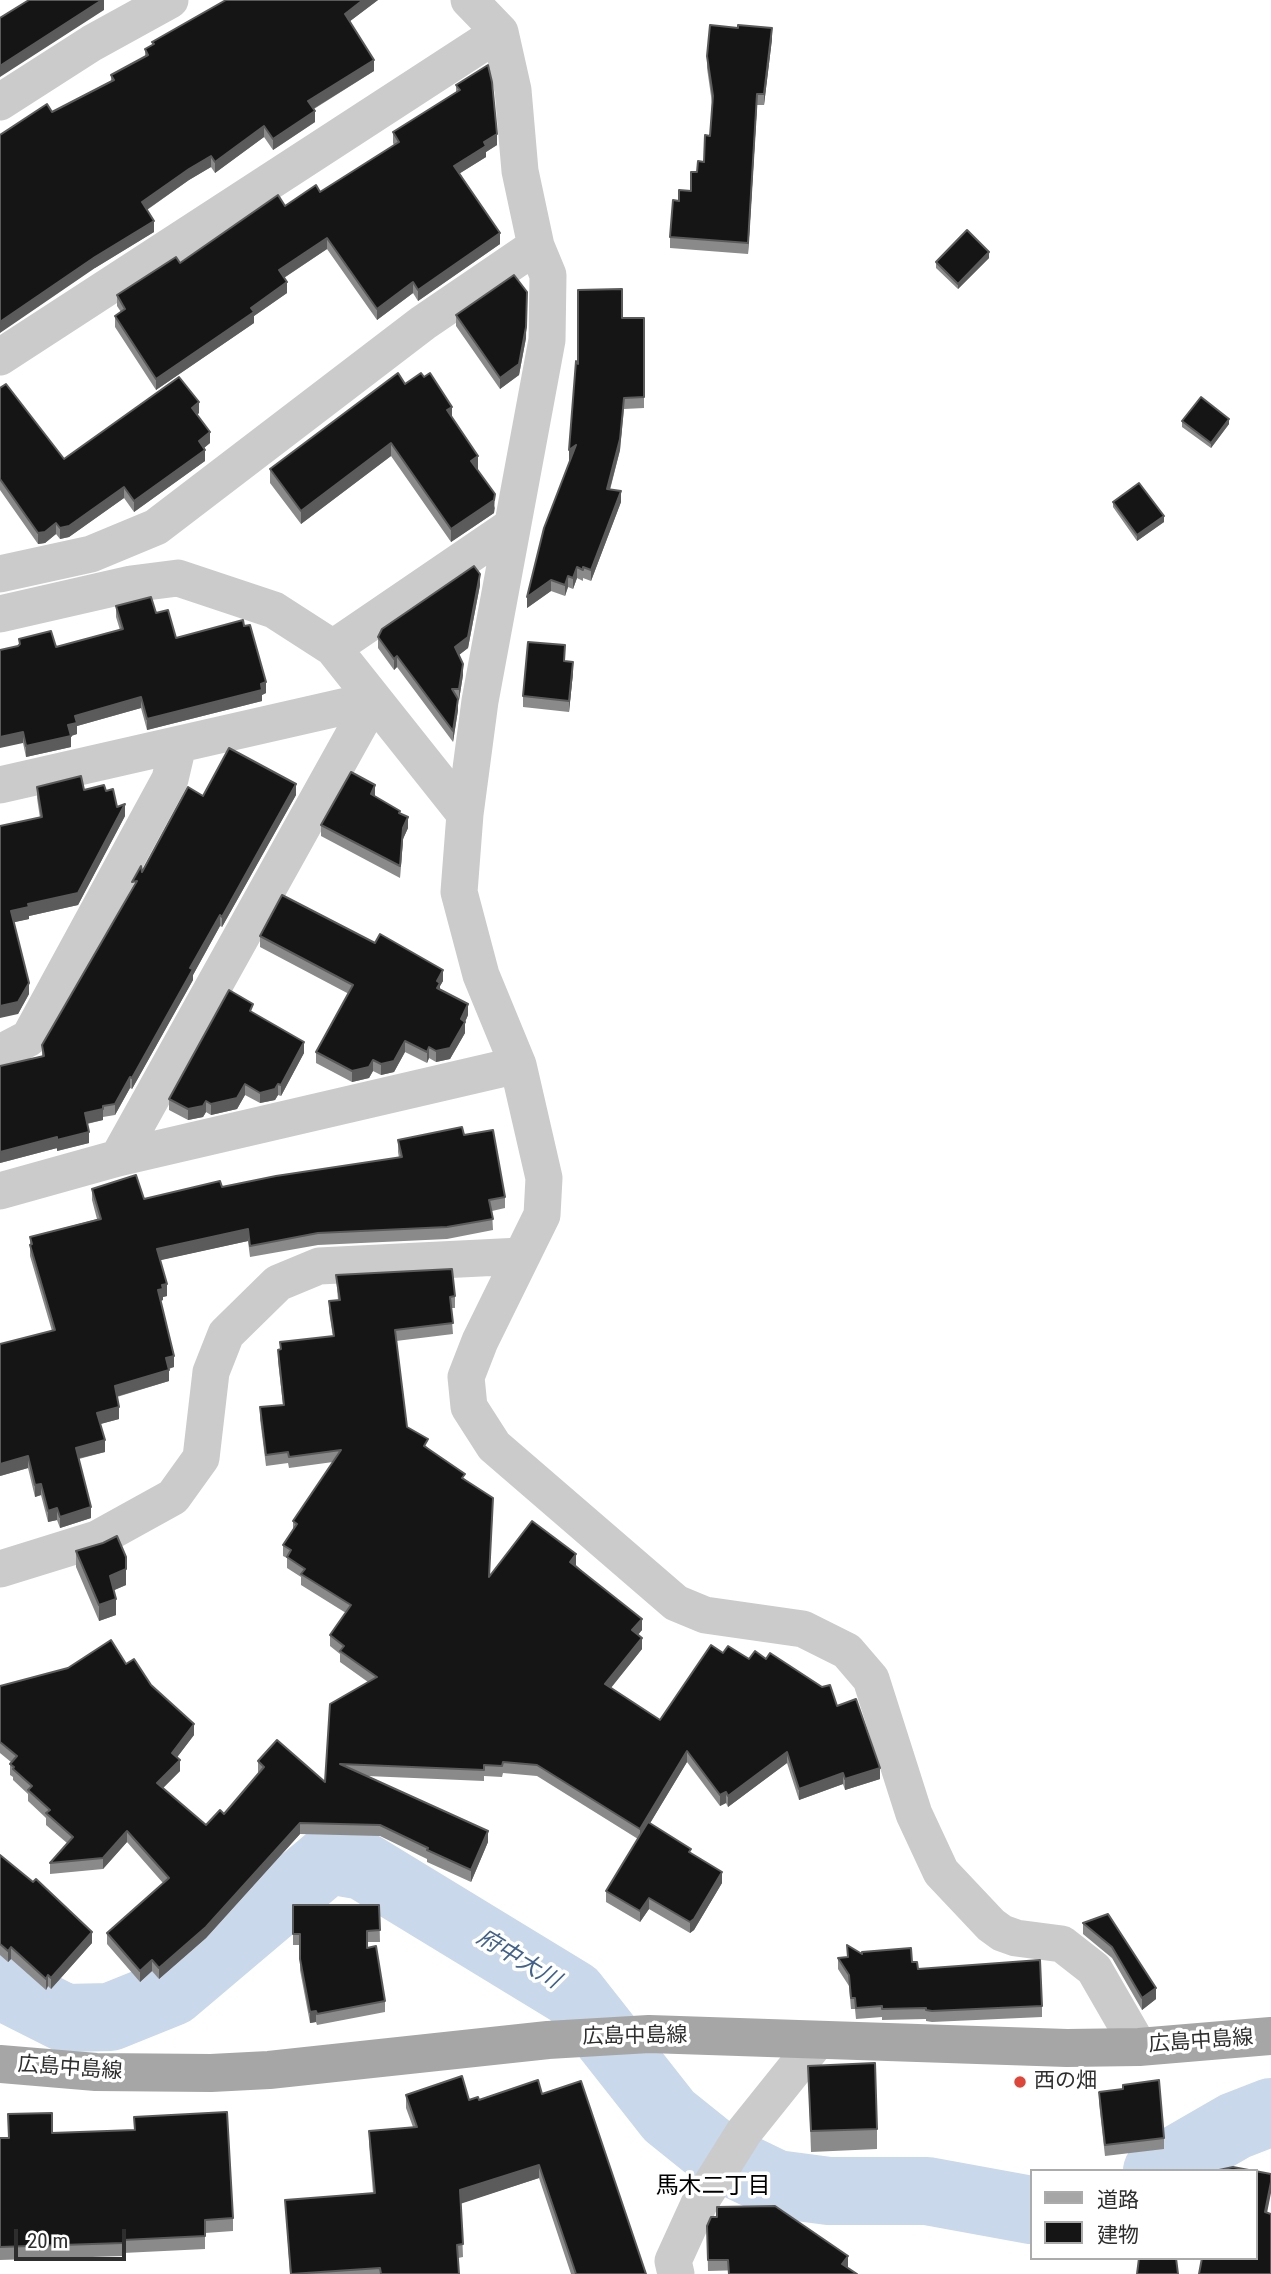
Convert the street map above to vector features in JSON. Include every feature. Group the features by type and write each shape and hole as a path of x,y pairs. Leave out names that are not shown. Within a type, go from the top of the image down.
{"main road":[{"name":"広島中島線","path":"0,2064 96,2072 211,2073 269,2070 548,2040 649,2034 1067,2048 1139,2046 1271,2036"}],"street":[{"path":"0,102 92,43 170,0"},
{"path":"468,0 500,33 513,90 520,171 536,246 548,275 547,340 480,701 465,814 460,892 481,975 518,1065 544,1178 542,1215 480,1341 466,1377 469,1407 494,1446 677,1603 705,1615 803,1629 847,1651 871,1679 914,1814 941,1872 991,1925 1002,1933 1016,1938 1062,1944 1094,1969 1139,2046"},
{"path":"0,357 500,33"},
{"path":"0,574 91,554 156,527 424,323 536,246"},
{"path":"333,648 512,526"},
{"path":"156,527 178,578"},
{"path":"0,614 131,584 178,578 274,610 333,648 465,814"},
{"path":"0,785 373,699"},
{"path":"118,1158 373,699"},
{"path":"0,1052 29,1038 170,779 178,746"},
{"path":"0,1191 118,1158 518,1065"},
{"path":"0,1569 97,1539 173,1497 201,1458 211,1372 226,1334 278,1283 319,1266 522,1256"},
{"path":"676,2274 673,2261 699,2204 744,2132 817,2041"}],"building":[{"path":"29,0 102,0 0,66 0,18"},
{"path":"226,0 363,0 345,14 374,60 308,101 315,111 273,139 264,126 215,162 211,156 189,169 142,202 154,221 95,257 0,322 0,135 47,104 52,112 114,80 111,75 148,55 145,49 154,44 152,42"},
{"path":"710,25 772,28 764,94 757,94 748,243 670,237 673,200 679,201 679,190 691,191 691,172 697,172 698,161 704,162 705,135 710,136 713,96 707,56"},
{"path":"488,65 497,134 484,142 486,146 454,166 500,233 418,290 413,282 377,309 327,238 279,270 287,282 251,308 254,312 156,379 115,316 125,309 117,295 176,257 180,263 278,195 285,206 316,185 320,192 399,142 393,132 460,90 456,85"},
{"path":"967,230 989,252 958,284 936,262"},
{"path":"514,275 527,292 526,327 519,364 500,378 456,315"},
{"path":"622,289 622,318 644,318 644,397 624,398 620,439 607,489 621,491 591,570 577,567 573,578 568,576 565,585 551,580 527,597 544,528 576,445 569,450 576,361 578,364 578,290"},
{"path":"398,373 405,384 421,373 424,377 430,373 452,407 447,410 478,456 471,461 495,494 494,500 451,529 391,443 301,511 270,469"},
{"path":"179,377 199,402 192,408 210,432 199,441 205,450 134,501 124,487 69,526 60,528 56,523 45,532 38,533 0,479 0,388 6,384 64,459"},
{"path":"1201,397 1229,419 1211,443 1182,421"},
{"path":"1139,483 1164,516 1137,535 1113,502"},
{"path":"474,566 480,574 468,637 455,647 463,664 459,689 452,689 458,699 453,731 397,656 394,659 378,637 382,629"},
{"path":"151,597 156,613 168,610 176,638 243,620 244,626 250,625 266,682 261,684 262,690 147,719 141,697 75,716 77,723 68,725 71,736 26,746 23,732 0,737 0,650 18,646 19,639 51,631 56,647 123,629 116,606"},
{"path":"528,642 565,645 564,661 573,662 569,701 523,696"},
{"path":"229,748 296,784 222,917 220,915 190,968 193,969 132,1078 130,1077 115,1104 85,1113 89,1132 57,1140 57,1137 0,1152 0,1066 44,1056 42,1045 188,787 203,796"},
{"path":"351,772 375,785 371,794 408,817 403,828 400,866 321,825"},
{"path":"81,776 84,790 104,785 106,791 113,789 117,807 125,804 78,893 28,904 29,907 11,911 29,983 18,1002 0,1006 0,826 42,817 37,787"},
{"path":"282,895 375,943 380,934 443,970 437,981 440,983 437,988 468,1004 461,1019 465,1022 450,1048 436,1051 429,1047 427,1052 405,1041 394,1061 381,1064 373,1060 369,1067 352,1071 316,1052 353,985 260,936"},
{"path":"229,990 253,1004 250,1011 304,1042 281,1085 278,1084 275,1089 260,1093 245,1084 237,1098 211,1104 206,1101 203,1106 188,1109 169,1099"},
{"path":"462,1127 464,1135 493,1130 505,1197 489,1200 493,1219 447,1227 318,1233 250,1246 248,1229 157,1249 167,1284 158,1290 174,1356 166,1358 169,1370 115,1386 119,1407 97,1413 105,1440 76,1448 91,1507 60,1517 57,1508 48,1511 41,1484 35,1485 28,1456 0,1464 0,1344 55,1330 30,1237 101,1219 92,1189 136,1175 144,1199 220,1181 222,1187 402,1157 398,1140"},
{"path":"452,1269 455,1296 450,1297 453,1323 395,1330 407,1427 428,1439 424,1446 465,1474 462,1478 493,1498 489,1577 532,1521 576,1554 570,1562 642,1619 632,1630 642,1638 605,1684 660,1720 711,1645 723,1653 728,1646 749,1659 755,1651 766,1659 770,1653 822,1687 830,1685 837,1706 856,1699 880,1768 845,1779 843,1773 799,1789 787,1752 728,1796 726,1792 720,1795 687,1751 640,1829 537,1765 503,1762 502,1766 484,1765 484,1770 340,1764 488,1831 471,1870 380,1825 300,1823 206,1927 159,1968 152,1960 140,1971 107,1933 169,1878 127,1831 103,1858 50,1863 73,1837 46,1813 50,1810 28,1790 32,1786 10,1764 17,1756 0,1742 0,1686 68,1668 111,1640 126,1664 134,1659 151,1685 194,1724 172,1753 180,1760 157,1783 206,1825 220,1810 224,1814 264,1767 258,1761 277,1740 325,1782 330,1704 377,1677 340,1651 344,1646 330,1635 351,1605 301,1574 305,1569 287,1557 291,1550 283,1545 297,1524 293,1521 341,1450 289,1457 288,1452 266,1455 260,1407 284,1405 278,1350 281,1349 280,1342 334,1336 329,1301 340,1300 336,1275"},
{"path":"117,1536 126,1557 126,1569 110,1576 116,1599 99,1605 76,1551"},
{"path":"648,1822 722,1872 690,1922 649,1898 640,1911 606,1891"},
{"path":"0,1855 33,1882 36,1879 92,1932 51,1978 48,1975 46,1979 11,1947 8,1951 0,1944"},
{"path":"293,1905 379,1905 380,1930 367,1931 367,1948 376,1946 385,2001 317,2014 316,2011 310,2012 300,1959 300,1934 293,1934"},
{"path":"1108,1914 1156,1988 1142,1998 1112,1947 1083,1923"},
{"path":"847,1945 862,1954 911,1948 912,1962 917,1962 918,1969 1040,1960 1042,2006 932,2011 926,2008 882,2009 882,2006 856,2008 855,1998 851,1998 849,1975 838,1958 848,1957"},
{"path":"875,2063 877,2129 811,2131 808,2066"},
{"path":"462,2076 469,2100 478,2097 479,2100 538,2080 542,2094 581,2081 646,2274 576,2274 539,2165 460,2190 463,2244 457,2245 459,2274 381,2274 380,2268 291,2274 285,2200 375,2193 369,2131 417,2127 406,2095"},
{"path":"1159,2080 1164,2138 1105,2145 1099,2092 1123,2089 1123,2085"},
{"path":"227,2112 233,2218 205,2220 205,2236 123,2240 123,2243 0,2247 0,2138 9,2138 8,2114 52,2113 52,2133 135,2130 134,2117"},
{"path":"1257,2171 1271,2174 1265,2212 1271,2214 1271,2274 1199,2274 1202,2260 1257,2260"},
{"path":"775,2206 848,2256 842,2264 857,2274 729,2274 728,2260 708,2260 707,2226 711,2217 717,2217 717,2207"},
{"path":"1139,2260 1176,2260 1178,2274 1137,2274"}],"waterway":[{"name":"府中大川","path":"0,1985 65,2018 110,2017 172,1992 328,1860 363,1866 573,1994 669,2116 720,2157 776,2184 829,2191 927,2191 1030,2210"},
{"name":"府中大川","path":"1160,2169 1235,2126 1271,2112"}],"place":[{"name":"西の畑","path":"1020,2082"}],"district":[{"name":"馬木二丁目","path":"713,2187"}]}
